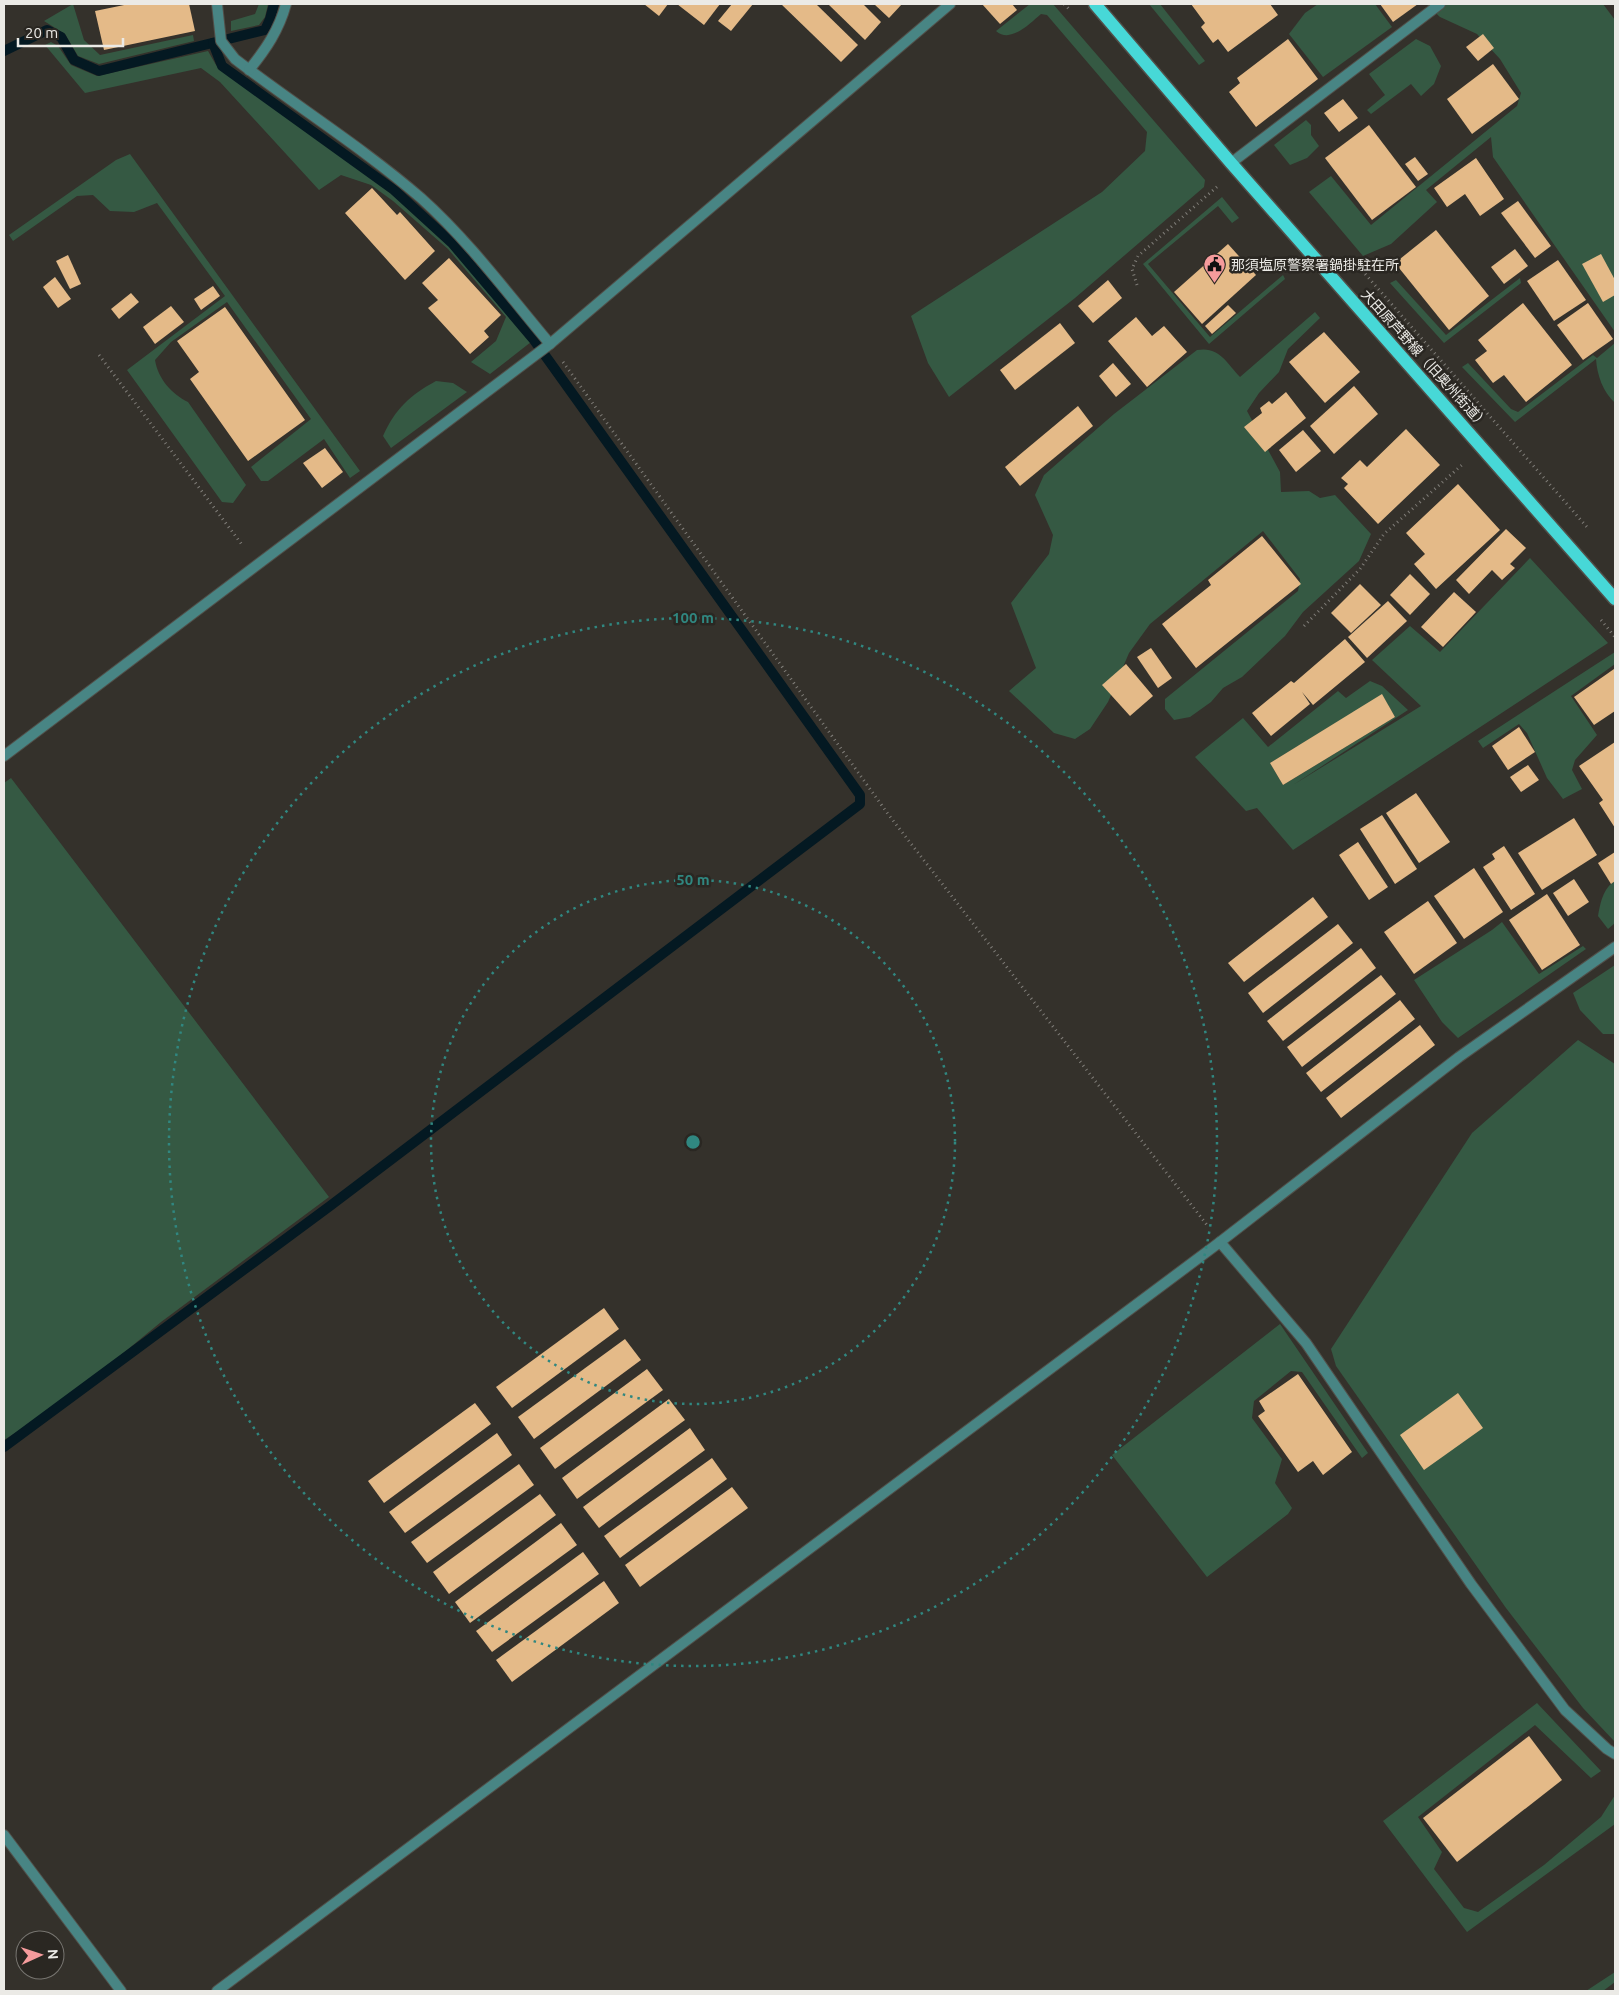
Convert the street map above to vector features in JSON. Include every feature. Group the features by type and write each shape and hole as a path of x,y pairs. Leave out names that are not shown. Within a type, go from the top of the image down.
{"main road":[{"name":"大田原芦野線（旧奥州街道）","path":"1095,4 1234,167 1615,598"}],"street":[{"path":"217,4 221,41 234,58 368,156 421,198 459,236 550,344"},
{"path":"249,70 267,48 280,25 286,4"},
{"path":"4,756 550,344 950,4"},
{"path":"1234,167 1440,4"},
{"path":"217,1991 1220,1242 1459,1057 1615,947"},
{"path":"1220,1242 1306,1343 1470,1584 1565,1710 1607,1749 1615,1754"},
{"path":"4,1835 121,1991"}],"path":[{"path":"1137,285 1132,269 1138,256 1234,167"},
{"path":"1346,253 1592,532"},
{"path":"550,344 888,814 1220,1242"},
{"path":"99,355 256,565"},
{"path":"1304,626 1360,569 1384,534 1483,447"}],"green space":[{"path":"73,4 84,40 100,55 193,35 194,41 99,64 78,56 65,34 44,21"},
{"path":"259,4 268,4 265,17 259,25 231,31 231,21 255,14"},
{"path":"1030,4 1053,4 1205,180 1204,187 1075,298 949,397 928,363 911,316 1102,192 1145,151 1147,132 1047,15 1041,14 1026,27 1014,34 1002,34 996,31"},
{"path":"1149,4 1160,4 1205,61 1199,65"},
{"path":"1318,4 1375,4 1392,27 1323,77 1289,34 1305,13"},
{"path":"1426,4 1603,4 1615,20 1615,332 1493,157 1491,137 1426,190 1437,202 1391,244 1363,256 1309,192 1331,176 1371,225 1517,106 1521,93 1500,59 1477,34 1440,17"},
{"path":"1416,39 1430,46 1441,66 1434,84 1421,96 1411,84 1371,114 1367,110 1385,95 1369,74"},
{"path":"51,42 58,46 71,65 97,76 208,51 216,65 396,197 450,246 531,342 490,374 471,362 496,341 506,317 448,249 393,201 371,185 341,175 319,190 220,82 201,68 85,93 45,45"},
{"path":"1306,120 1311,125 1311,135 1319,146 1307,158 1290,165 1274,145"},
{"path":"130,154 360,471 350,478 324,439 268,481 261,481 251,467 311,419 227,302 171,342 155,360 163,380 171,390 188,402 246,485 233,503 222,502 127,370 225,296 157,203 134,212 110,211 93,195 77,196 13,241 9,235 116,160"},
{"path":"1222,197 1239,218 1232,223 1218,206 1148,264 1210,337 1283,275 1285,279 1209,344 1143,264"},
{"path":"1520,278 1521,283 1444,343 1390,283 1396,280 1446,335"},
{"path":"1315,312 1320,318 1288,349 1279,372 1259,393 1247,411 1280,472 1281,492 1309,491 1320,498 1335,495 1371,534 1359,561 1303,612 1285,636 1242,677 1223,688 1211,702 1190,717 1174,720 1165,709 1165,699 1298,591 1300,579 1263,531 1150,624 1129,653 1108,702 1090,729 1075,739 1054,733 1009,691 1036,668 1011,603 1049,554 1053,535 1035,495 1044,475 1114,414 1197,350 1211,350 1222,356 1240,377"},
{"path":"1615,343 1615,403 1601,383 1596,359 1515,422 1462,367 1468,363 1511,409 1518,412 1593,355 1597,358"},
{"path":"436,381 453,383 467,392 391,448 383,436 398,410 411,397"},
{"path":"1530,558 1608,643 1293,850 1257,808 1246,811 1195,757 1243,718 1268,747 1338,691 1346,698 1370,681 1382,686 1408,710 1293,785 1421,706 1372,660 1410,626 1440,652","holes":["1382,695 1395,717 1283,785 1270,763"]},
{"path":"1615,652 1615,664 1571,696 1597,735 1575,760 1572,770 1582,789 1563,799 1547,778 1527,733 1519,724 1483,748 1478,741"},
{"path":"11,778 329,1197 161,1322 64,1402 4,1440 4,783"},
{"path":"1615,881 1615,923 1608,929 1598,916 1605,892"},
{"path":"1502,922 1539,974 1583,946 1586,949 1458,1038 1442,1022 1414,980"},
{"path":"1615,965 1615,1034 1603,1034 1580,1010 1573,993"},
{"path":"1578,1040 1615,1064 1615,1742 1583,1708 1506,1608 1336,1366 1331,1349 1472,1133"},
{"path":"1280,1324 1368,1453 1362,1458 1302,1372 1291,1371 1254,1401 1252,1418 1282,1459 1275,1483 1292,1508 1288,1514 1207,1577 1112,1455"},
{"path":"1537,1703 1601,1771 1591,1778 1535,1725 1418,1817 1442,1852 1434,1869 1464,1908 1478,1912 1544,1865 1601,1817 1615,1795 1615,1824 1467,1932 1383,1821"},
{"path":"1615,1972 1615,1982 1603,1991 1586,1991"}],"building":[{"path":"129,4 189,4 195,31 104,50 95,11"},
{"path":"644,4 668,4 659,16"},
{"path":"677,4 720,4 704,25"},
{"path":"732,4 753,4 731,31 718,21"},
{"path":"781,4 816,4 858,45 841,62"},
{"path":"828,4 863,4 881,22 865,40"},
{"path":"874,4 902,4 889,18"},
{"path":"982,4 1012,4 1017,10 1000,24"},
{"path":"1191,4 1270,4 1278,15 1228,52 1218,39 1213,43 1201,27 1205,23"},
{"path":"1380,4 1418,4 1393,22"},
{"path":"1483,34 1494,48 1478,61 1466,47"},
{"path":"1288,39 1318,79 1256,127 1229,92 1240,83 1237,78"},
{"path":"1493,64 1519,99 1472,134 1447,99"},
{"path":"1343,99 1358,118 1339,132 1324,113"},
{"path":"1369,125 1416,187 1372,220 1325,158"},
{"path":"1415,157 1428,174 1418,181 1405,164"},
{"path":"1476,158 1504,199 1480,216 1465,194 1447,207 1434,188"},
{"path":"372,188 397,215 400,212 435,251 405,280 345,213"},
{"path":"1518,201 1551,246 1535,258 1501,213"},
{"path":"1436,230 1489,296 1449,330 1395,263"},
{"name":"那須塩原警察署鍋掛駐在所","path":"1228,244 1256,275 1202,324 1174,292"},
{"path":"1515,249 1528,266 1504,284 1491,267"},
{"path":"1601,254 1615,280 1615,295 1603,302 1582,264"},
{"path":"68,255 81,284 70,289 56,261"},
{"path":"449,258 501,315 484,331 489,337 470,354 428,308 438,300 422,283"},
{"path":"1558,260 1586,300 1554,321 1527,281"},
{"path":"55,277 71,299 58,308 43,287"},
{"path":"1108,280 1122,298 1093,323 1078,306"},
{"path":"213,286 220,296 201,310 194,299"},
{"path":"131,293 139,302 119,319 111,309"},
{"path":"1523,303 1572,365 1526,402 1504,375 1493,383 1475,360 1487,351 1478,340"},
{"path":"1588,303 1613,339 1583,360 1557,325"},
{"path":"1228,305 1236,313 1212,334 1205,326"},
{"path":"171,306 184,322 155,344 143,327"},
{"path":"225,307 305,420 248,461 190,379 199,372 177,341"},
{"path":"1136,317 1152,336 1164,326 1187,352 1147,387 1108,341"},
{"path":"1060,323 1075,343 1015,390 1000,370"},
{"path":"1324,332 1360,372 1325,403 1289,362"},
{"path":"1113,363 1131,384 1116,397 1099,376"},
{"path":"1354,386 1378,414 1334,454 1310,426"},
{"path":"1286,392 1306,418 1265,452 1244,427 1262,413 1260,408 1269,401 1272,404"},
{"path":"1078,406 1093,426 1020,486 1005,467"},
{"path":"1406,429 1440,465 1378,524 1344,488 1348,484 1341,478 1360,460 1367,467"},
{"path":"1303,430 1321,451 1296,472 1279,450"},
{"path":"325,448 343,472 322,488 303,463"},
{"path":"1458,484 1500,530 1436,589 1414,564 1425,554 1406,533"},
{"path":"1506,529 1526,548 1510,564 1515,568 1502,580 1492,570 1469,594 1456,580"},
{"path":"1262,536 1301,584 1196,668 1162,624 1211,585 1208,580"},
{"path":"1410,574 1430,594 1410,615 1390,595"},
{"path":"1360,584 1381,605 1351,633 1331,613"},
{"path":"1454,592 1476,612 1443,647 1421,627"},
{"path":"1388,601 1407,621 1367,658 1348,637"},
{"path":"1345,639 1365,662 1313,705 1302,692 1310,704 1271,736 1252,713 1291,681 1294,683"},
{"path":"1151,648 1172,678 1158,688 1137,657"},
{"path":"1126,664 1153,696 1130,716 1102,685"},
{"path":"1614,669 1615,711 1594,725 1574,697"},
{"path":"1382,694 1395,717 1283,785 1270,763"},
{"path":"1519,727 1535,752 1508,770 1492,746"},
{"path":"1615,742 1615,828 1599,803 1603,800 1579,766"},
{"path":"1528,765 1539,780 1521,792 1510,777"},
{"path":"1416,793 1450,842 1419,863 1386,813"},
{"path":"1382,815 1417,869 1395,884 1360,829"},
{"path":"1574,818 1597,855 1542,890 1518,853"},
{"path":"1358,842 1388,887 1369,900 1339,855"},
{"path":"1504,846 1535,894 1511,910 1483,867 1495,859 1492,854"},
{"path":"1615,852 1615,881 1611,884 1598,863"},
{"path":"1474,868 1503,912 1464,939 1434,896"},
{"path":"1574,879 1589,902 1568,916 1553,893"},
{"path":"1547,894 1580,945 1542,970 1509,920"},
{"path":"1313,897 1328,917 1244,982 1228,963"},
{"path":"1428,901 1457,943 1414,974 1384,932"},
{"path":"1338,924 1353,943 1263,1013 1248,993"},
{"path":"1361,948 1376,968 1283,1041 1267,1021"},
{"path":"1381,975 1396,994 1302,1067 1287,1047"},
{"path":"1400,1000 1415,1019 1321,1092 1306,1073"},
{"path":"1420,1025 1435,1045 1341,1118 1326,1098"},
{"path":"604,1308 619,1329 512,1408 496,1387"},
{"path":"625,1339 641,1360 534,1439 518,1417"},
{"path":"647,1369 663,1390 555,1469 540,1448"},
{"path":"1298,1374 1352,1452 1323,1475 1313,1461 1298,1472 1258,1416 1265,1411 1259,1401"},
{"path":"1458,1393 1483,1428 1424,1470 1400,1435"},
{"path":"669,1399 685,1420 577,1499 562,1478"},
{"path":"475,1403 491,1424 384,1503 368,1481"},
{"path":"690,1428 705,1450 599,1528 583,1507"},
{"path":"497,1433 512,1455 405,1533 389,1512"},
{"path":"712,1458 727,1479 620,1558 604,1536"},
{"path":"519,1464 534,1485 427,1563 411,1542"},
{"path":"732,1487 748,1508 640,1587 625,1565"},
{"path":"540,1494 556,1515 449,1594 433,1572"},
{"path":"561,1523 577,1545 470,1623 455,1602"},
{"path":"583,1552 599,1574 492,1652 476,1631"},
{"path":"604,1581 619,1603 512,1682 496,1660"},
{"path":"1529,1736 1562,1780 1457,1862 1423,1818"}],"waterway":[{"path":"4,51 47,30 61,37 74,60 99,71 265,30 274,4"},
{"path":"4,1447 330,1206 860,804 860,795 534,340 452,243 394,190 222,66 213,43"}],"place":[{"name":"那須塩原警察署鍋掛駐在所","path":"1215,284"}]}
